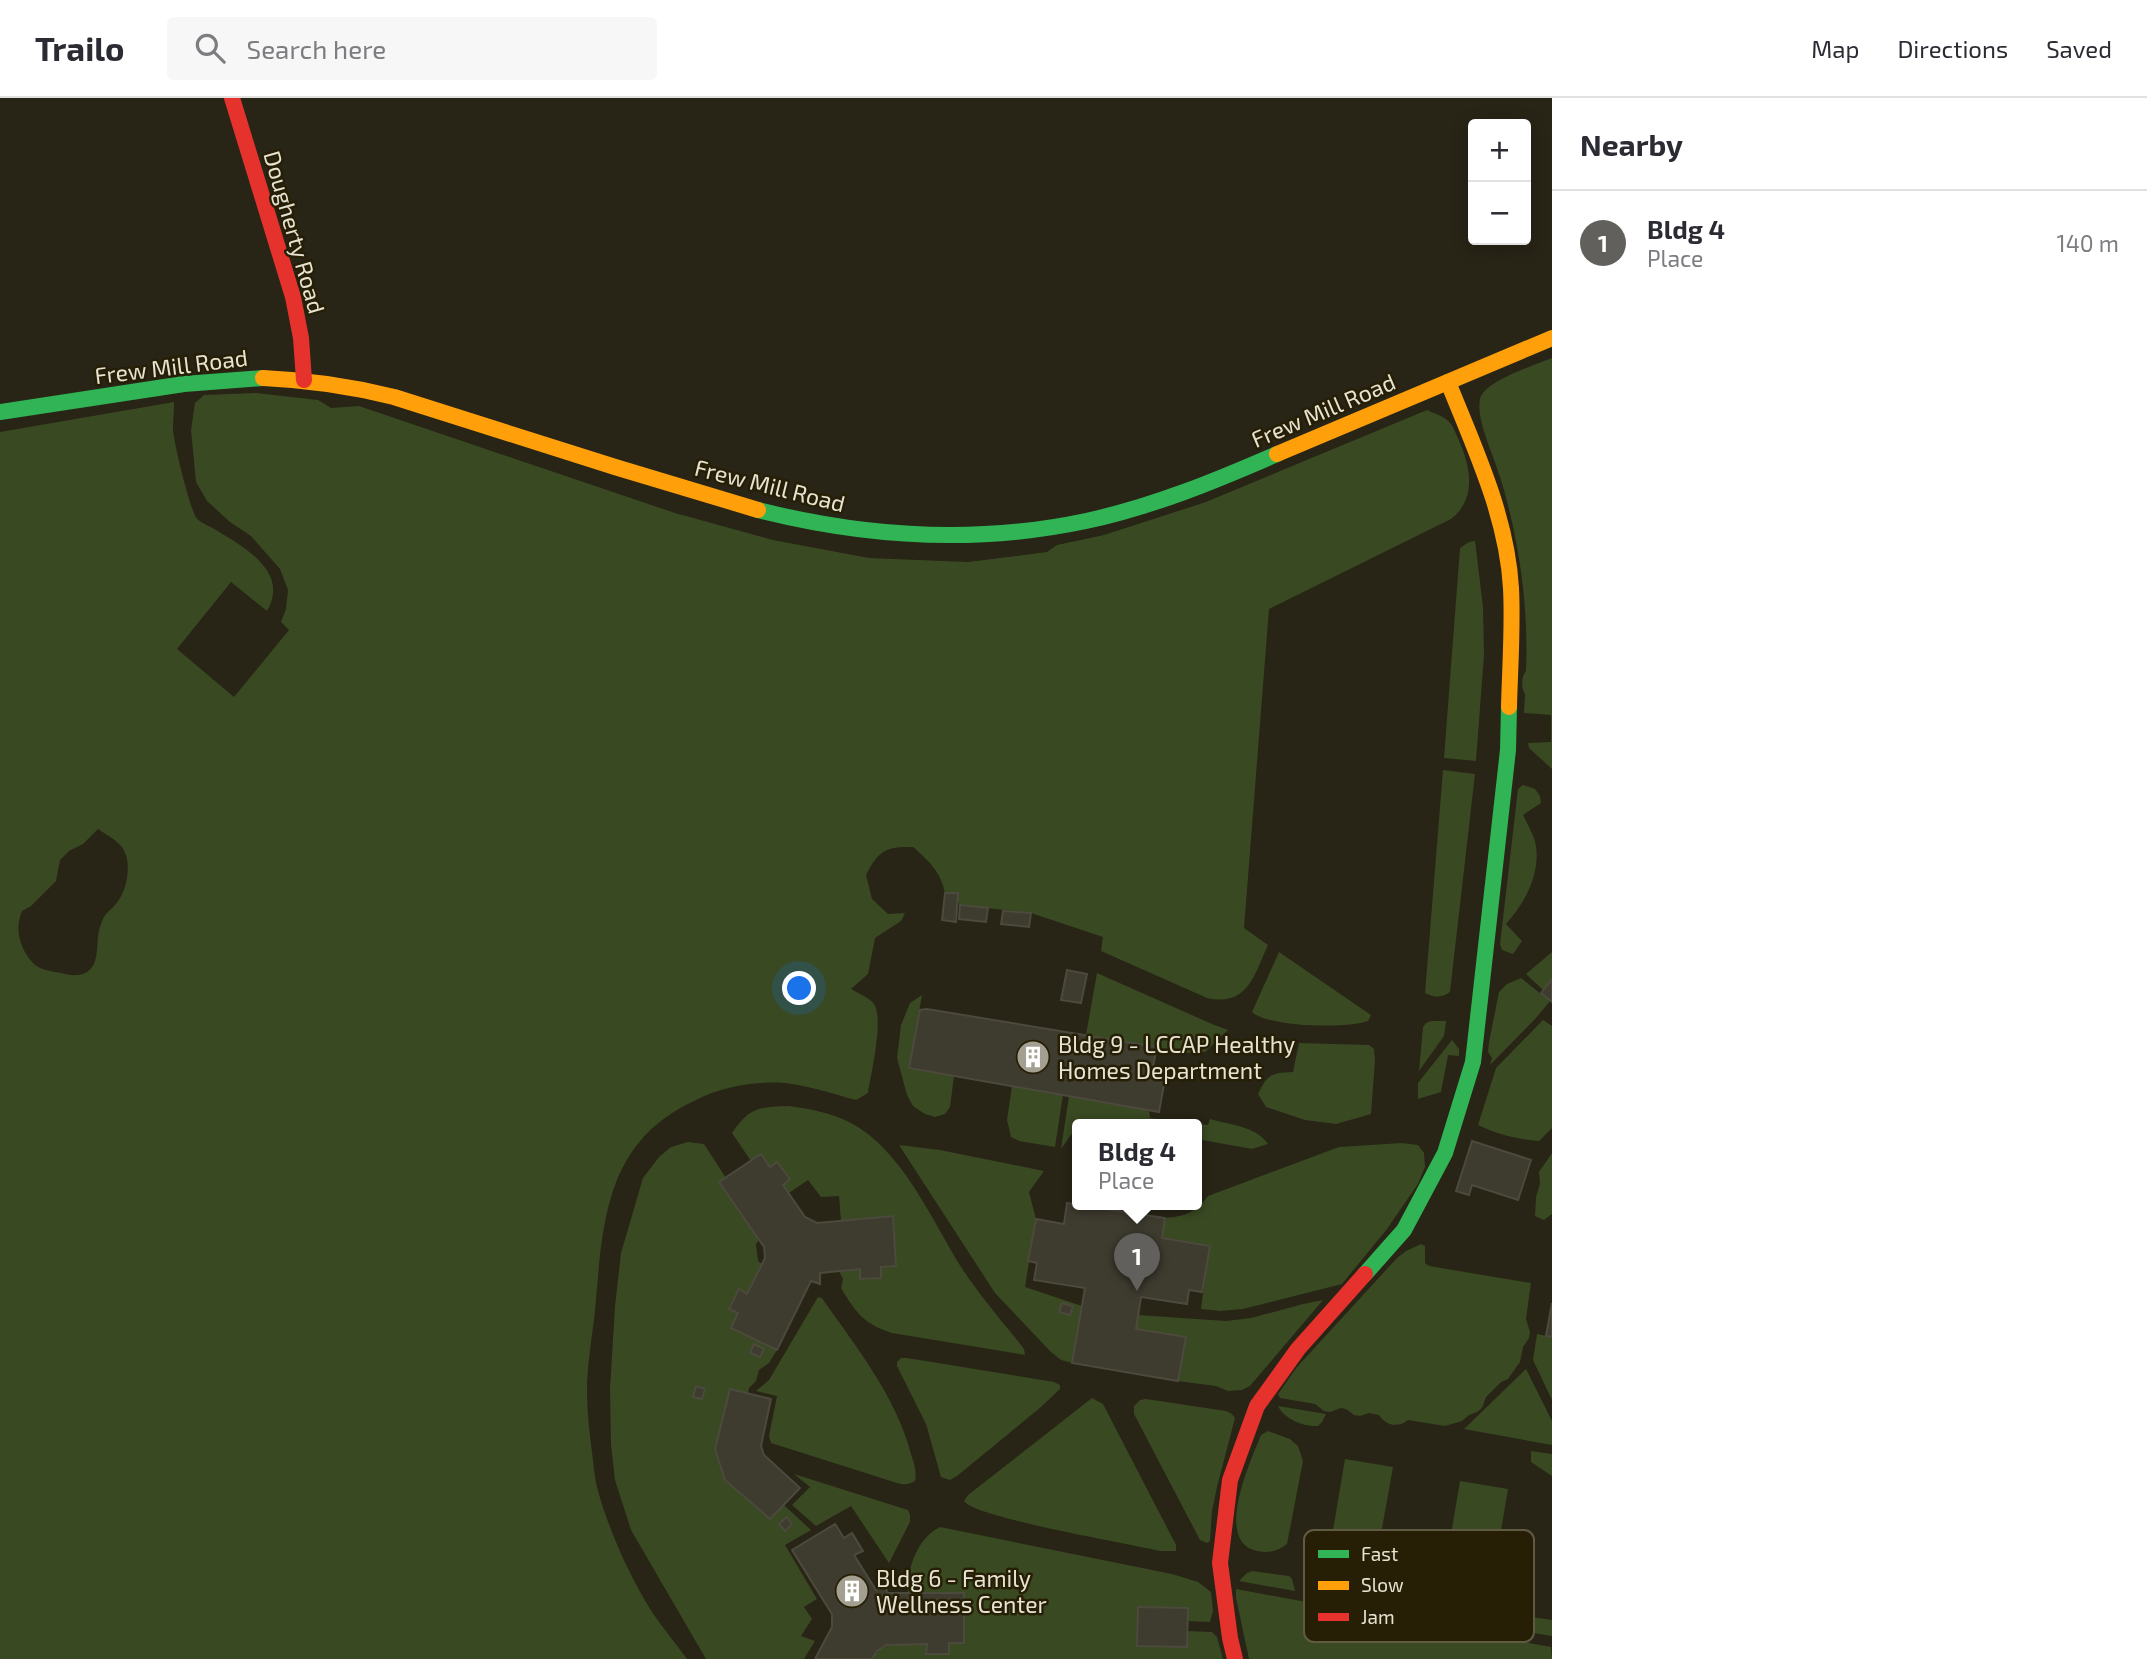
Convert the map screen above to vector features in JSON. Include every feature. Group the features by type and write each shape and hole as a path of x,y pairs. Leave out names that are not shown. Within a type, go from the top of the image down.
{"street":[{"name":"Dougherty Road","path":"232,98 293,297 301,338 304,380"},
{"name":"Frew Mill Road","path":"0,412 184,384 261,378 304,380 394,397 727,502 788,517 862,529 913,534 971,535 1086,521 1160,500 1272,456 1552,338"},
{"path":"1235,1659 1220,1563 1230,1480 1257,1406 1298,1349 1404,1230 1445,1153 1473,1062 1508,750 1511,587 1502,533 1483,469 1448,382"}],"green space":[{"path":"1552,358 1552,769 1529,748 1528,743 1551,742 1551,715 1524,713 1525,694 1522,682 1526,671 1526,633 1519,559 1506,496 1482,425 1479,407 1484,392 1491,386 1511,374"},
{"path":"256,393 318,400 331,408 359,406 675,513 773,540 869,558 968,562 1047,552 1057,545 1104,535 1206,502 1427,410 1449,421 1462,448 1468,470 1468,491 1460,511 1451,519 1269,609 1244,928 1268,945 1248,986 1241,993 1221,1000 1207,998 1101,951 1103,937 1031,913 960,905 958,894 945,893 941,879 933,867 913,847 889,849 879,855 866,875 872,899 888,914 905,913 901,921 875,938 868,974 851,989 872,1002 877,1011 876,1047 868,1093 856,1100 784,1083 727,1088 706,1095 666,1118 643,1138 626,1162 614,1188 606,1217 589,1361 588,1408 594,1472 608,1522 628,1569 652,1612 687,1659 0,1659 0,432 174,402 174,437 197,519 251,553 261,562 273,584 273,597 267,611 231,582 177,649 234,697 289,630 281,622 286,609 288,590 280,569 251,536 230,522 207,501 196,482 191,430 195,403 204,395","holes":["98,829 120,845 127,857 128,873 121,895 102,921 94,963 87,972 77,975 41,968 35,965 22,947 19,932 22,911 31,906 56,881 60,860 69,851 83,844"]},
{"path":"1475,541 1483,607 1484,655 1476,761 1444,758 1460,548"},
{"path":"1443,770 1475,774 1450,992 1438,997 1425,993"},
{"path":"1523,785 1535,789 1541,803 1523,815 1537,852 1531,886 1506,924 1522,941 1513,954 1502,950 1500,944 1518,789"},
{"path":"1279,952 1371,1015 1368,1021 1343,1025 1290,1024 1252,1012"},
{"path":"1552,952 1552,979 1543,990 1526,974"},
{"path":"1097,973 1228,1030 1205,1052 1188,1053 1086,1035"},
{"path":"1521,978 1550,1001 1490,1065 1492,1058 1488,1052 1489,1042 1499,992 1507,984"},
{"path":"922,995 909,1068 954,1076 950,1107 945,1114 935,1117 913,1106 907,1095 897,1058 901,1025 910,1003"},
{"path":"1543,1020 1552,1026 1552,1128 1539,1141 1508,1136 1478,1125 1496,1068"},
{"path":"1431,1021 1446,1021 1444,1036 1419,1071 1423,1027"},
{"path":"1452,1040 1459,1049 1459,1056 1448,1055 1441,1092 1418,1099 1418,1083"},
{"path":"1299,1043 1369,1045 1374,1049 1371,1114 1336,1124 1305,1120 1266,1107 1258,1094 1271,1076 1293,1072"},
{"path":"1012,1086 1063,1095 1055,1147 1019,1141 1011,1137 1007,1120"},
{"path":"1069,1096 1149,1110 1150,1118 1158,1119 1072,1119 1072,1133 1061,1149"},
{"path":"789,1106 821,1112 851,1123 886,1150 927,1208 968,1278 1024,1349 1025,1355 892,1333 874,1326 862,1316 841,1288 843,1279 839,1271 860,1269 860,1279 881,1278 881,1267 896,1266 893,1216 841,1221 839,1196 821,1197 808,1180 789,1193 783,1185 790,1179 778,1162 770,1167 751,1161 732,1133 744,1118 756,1110"},
{"path":"1210,1119 1234,1125 1257,1133 1268,1144 1252,1149 1202,1140 1202,1124 1208,1125"},
{"path":"688,1142 704,1144 726,1178 719,1183 759,1240 756,1244 758,1261 762,1264 747,1294 739,1289 729,1308 738,1313 777,1350 769,1363 759,1370 748,1393 730,1389 715,1449 725,1480 770,1519 784,1505 811,1530 785,1545 817,1599 804,1607 812,1619 801,1636 815,1641 804,1659 706,1659 631,1530 615,1480 610,1389 621,1253 643,1178 659,1157 671,1147"},
{"path":"1402,1143 1418,1145 1424,1153 1425,1167 1418,1184 1387,1229 1342,1284 1243,1309 1201,1309 1209,1246 1162,1238 1165,1218 1202,1210 1202,1203 1208,1196 1339,1147"},
{"path":"899,1145 940,1150 1044,1171 1029,1192 1036,1219 1025,1287 1082,1306 1072,1363 1061,1360 1051,1352 995,1293"},
{"path":"1552,1153 1552,1214 1544,1220 1535,1216 1536,1197 1540,1184 1539,1172"},
{"path":"1421,1244 1425,1246 1425,1263 1429,1266 1531,1283 1526,1319 1530,1332 1520,1362 1508,1379 1501,1382 1486,1397 1482,1408 1462,1421 1445,1426 1408,1420 1396,1425 1385,1422 1379,1415 1354,1415 1341,1408 1324,1411 1315,1404 1280,1398 1278,1394 1297,1367 1397,1258"},
{"path":"818,1297 822,1298 861,1354 896,1412 914,1464 915,1481 897,1483 771,1443 769,1436 777,1396 756,1391 769,1380"},
{"path":"1323,1300 1250,1386 1242,1390 1228,1391 1216,1386 1178,1381 1185,1337 1136,1329 1138,1315 1226,1321 1251,1318"},
{"path":"1537,1334 1552,1337 1552,1400 1533,1360"},
{"path":"901,1358 1054,1382 1060,1385 1060,1389 950,1480 941,1477 926,1424 897,1366"},
{"path":"1526,1369 1552,1421 1552,1445 1464,1429"},
{"path":"1092,1398 1103,1404 1176,1545 1176,1551 1160,1551 1056,1530 996,1515 964,1501 968,1495"},
{"path":"1140,1400 1226,1411 1235,1418 1212,1511 1210,1541 1207,1543 1200,1540 1134,1414 1134,1406"},
{"path":"1278,1406 1326,1414 1318,1426 1307,1425 1290,1418"},
{"path":"1268,1431 1290,1439 1298,1446 1303,1461 1287,1544 1265,1552 1244,1544 1238,1533 1236,1517 1250,1462 1261,1435"},
{"path":"1531,1451 1552,1454 1552,1476 1531,1462"},
{"path":"1345,1459 1393,1467 1382,1530 1333,1530"},
{"path":"794,1474 908,1510 910,1522 889,1563 851,1506 816,1526 792,1505 810,1487"},
{"path":"1460,1481 1508,1489 1501,1530 1452,1530"},
{"path":"940,1527 1172,1574 1198,1582 1211,1592 1213,1611 1210,1622 1187,1621 1187,1608 1138,1607 1137,1646 1187,1647 1187,1631 1212,1632 1217,1637 1223,1659 872,1659 882,1648 896,1644 927,1644 927,1654 949,1643 964,1643 964,1593 908,1593 909,1574 915,1555 925,1539"},
{"path":"1252,1571 1289,1576 1295,1591 1239,1581"},
{"path":"1236,1589 1304,1602 1304,1642 1524,1642 1551,1647 1552,1659 1249,1659"},
{"path":"1534,1617 1552,1620 1552,1636 1534,1633"}],"building":[{"path":"945,893 958,893 956,922 942,920"},
{"path":"960,905 988,908 986,922 959,919"},
{"path":"1003,911 1031,913 1029,927 1001,924"},
{"path":"1067,970 1087,974 1081,1003 1061,1000"},
{"path":"1552,979 1552,1002 1541,993"},
{"name":"Bldg 9 - LCCAP Healthy Homes Department","path":"920,1010 1157,1047 1153,1066 1167,1068 1159,1112 909,1068"},
{"path":"1472,1141 1531,1160 1518,1200 1472,1185 1469,1195 1456,1191"},
{"path":"761,1154 770,1167 777,1162 790,1179 783,1185 805,1217 817,1223 893,1216 896,1266 881,1267 881,1278 860,1279 860,1269 820,1273 820,1284 811,1281 777,1350 731,1328 738,1313 729,1309 739,1289 747,1294 765,1258 764,1247 719,1182"},
{"path":"1067,1203 1072,1204 1072,1210 1113,1210 1165,1218 1162,1238 1210,1246 1202,1292 1189,1290 1187,1304 1141,1297 1136,1329 1186,1337 1178,1381 1072,1363 1085,1288 1034,1280 1037,1263 1028,1261 1036,1219 1064,1224"},
{"path":"1062,1303 1073,1306 1070,1315 1059,1312"},
{"path":"1552,1303 1552,1337 1546,1336"},
{"path":"754,1344 764,1349 760,1357 750,1353"},
{"path":"696,1386 705,1389 702,1399 693,1397"},
{"path":"730,1389 771,1399 761,1446 764,1455 800,1488 770,1519 725,1480 715,1449"},
{"path":"787,1517 792,1524 785,1531 779,1524"},
{"name":"Bldg 6 - Family Wellness Center","path":"835,1524 844,1538 852,1533 863,1551 854,1555 876,1590 886,1585 887,1593 964,1593 964,1643 949,1643 949,1654 926,1654 927,1644 887,1645 877,1651 872,1659 815,1659 832,1627 832,1614 792,1550"},
{"path":"1138,1607 1188,1608 1187,1647 1137,1646"}],"traffic: fast":[{"path":"0,412 184,384 263,378"},
{"path":"758,510 880,531 963,535 1004,533 1086,521 1135,508 1207,483 1277,454"},
{"path":"1365,1274 1404,1230 1445,1153 1473,1062 1508,750 1509,707"}],"traffic: slow":[{"path":"1277,454 1552,338"},
{"path":"263,378 329,384 394,397 758,510"},
{"path":"1448,382 1488,482 1508,561 1512,617 1509,707"}],"traffic: jam":[{"path":"232,98 293,297 301,338 304,380"},
{"path":"1235,1659 1220,1563 1230,1480 1257,1406 1298,1349 1365,1274"}],"place":[{"name":"Bldg 9 - LCCAP Healthy Homes Department","path":"1033,1057"},
{"name":"Bldg 4","path":"1137,1291"},
{"name":"Bldg 6 - Family Wellness Center","path":"852,1591"}]}
